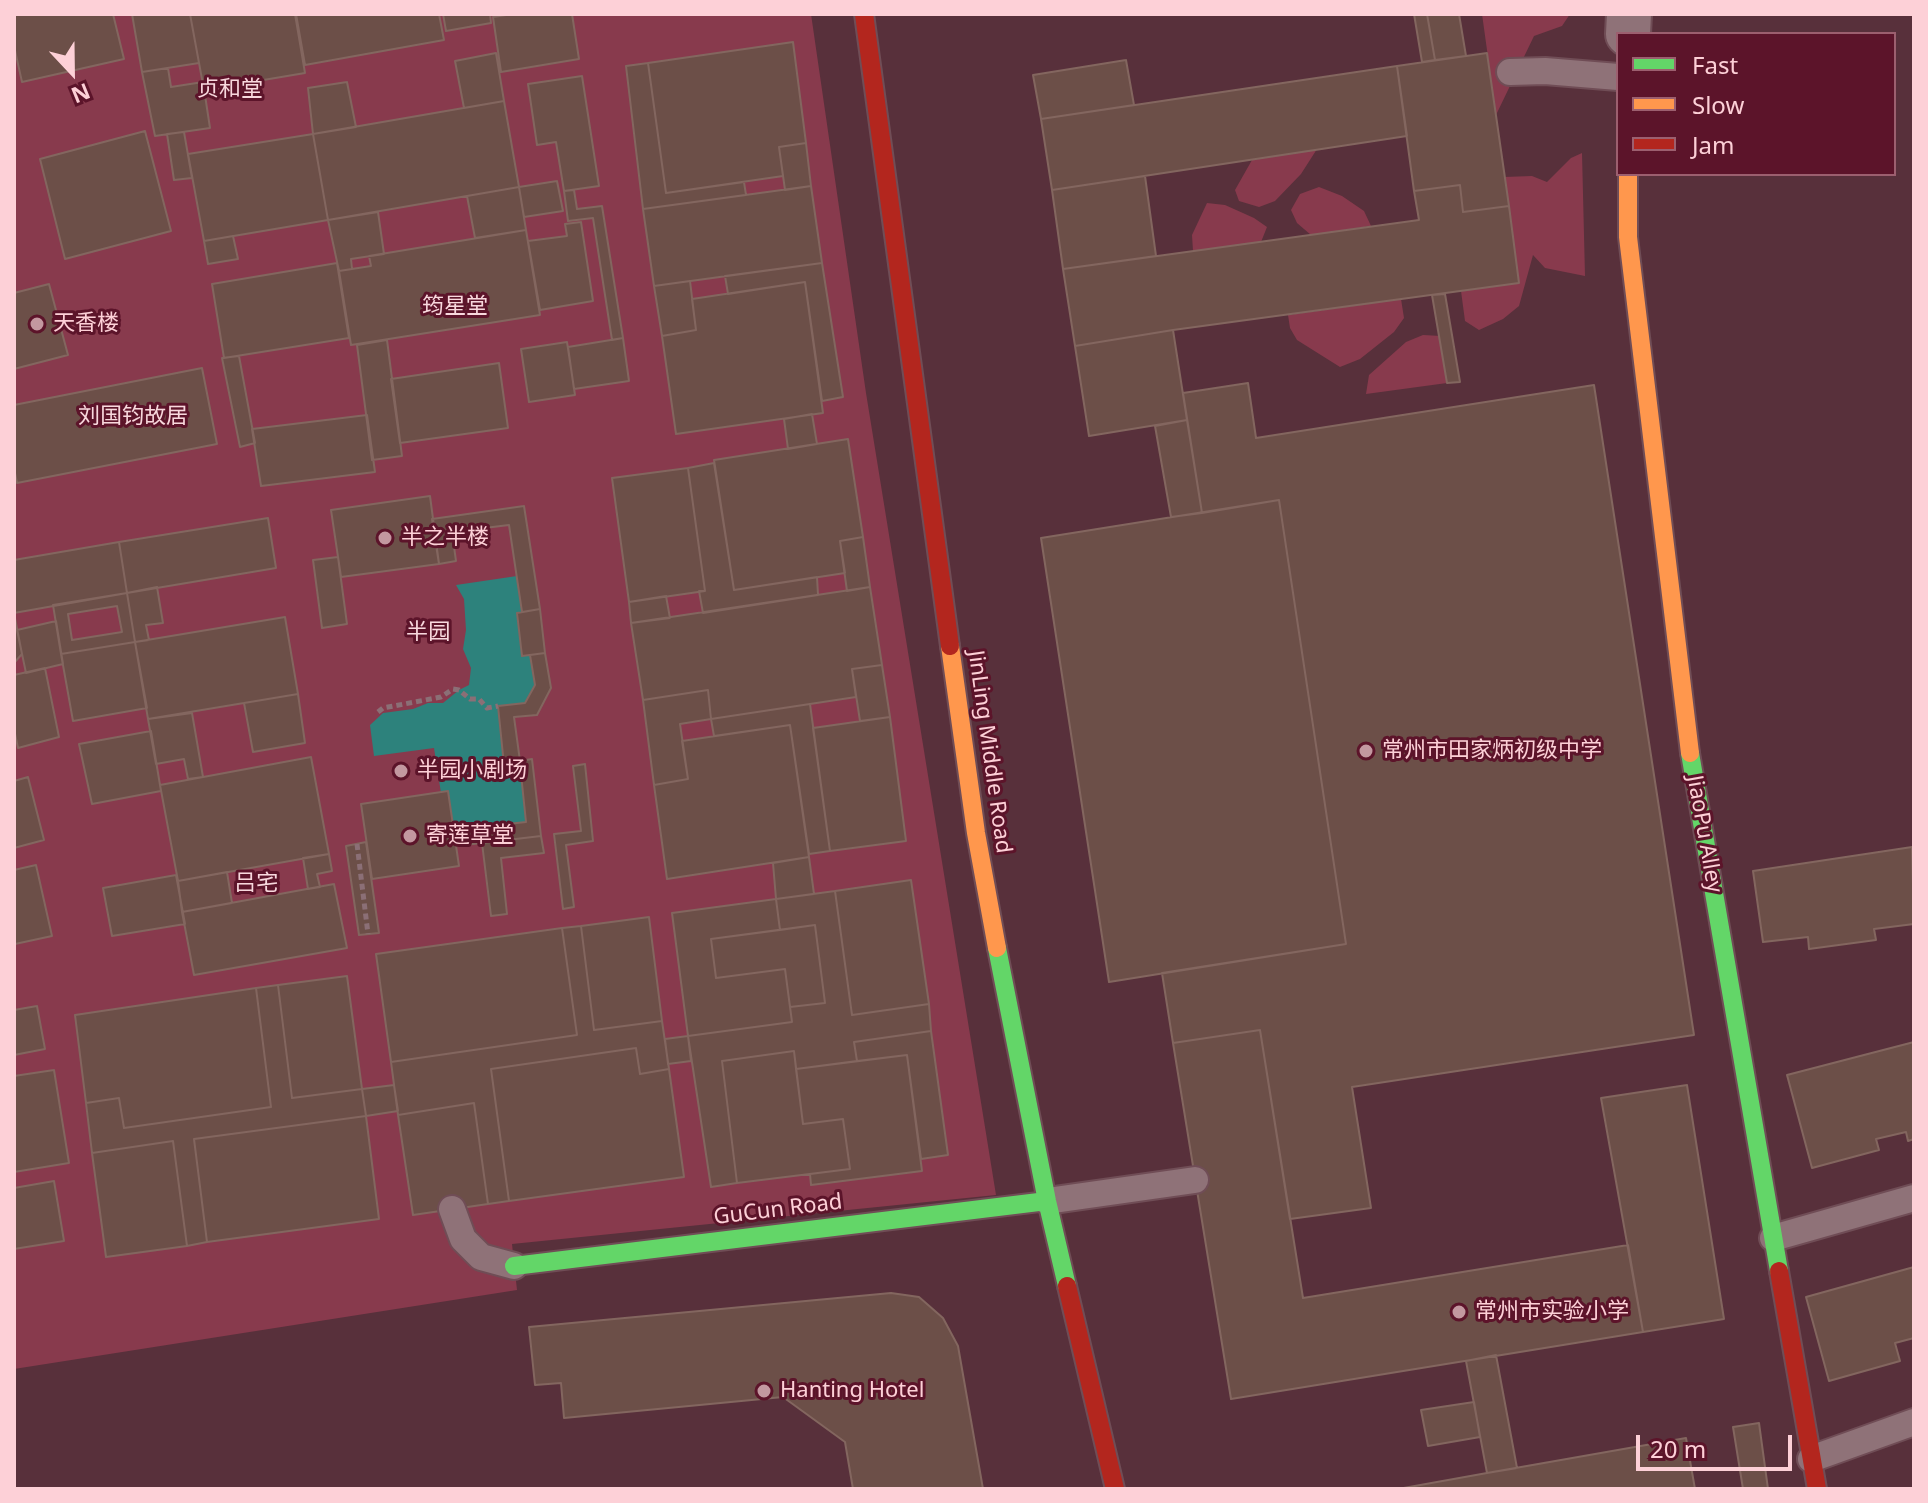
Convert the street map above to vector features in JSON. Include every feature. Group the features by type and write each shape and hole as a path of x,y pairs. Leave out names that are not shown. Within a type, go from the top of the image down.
{"street":[{"name":"JinLing Middle Road","path":"864,14 976,833 1047,1201 1115,1489"},
{"name":"JiaoPu Alley","path":"1628,176 1628,237 1689,746 1817,1489"},
{"name":"GuCun Road","path":"514,1266 1047,1201"}],"lane":[{"path":"1510,72 1545,71 1616,77"},
{"path":"1047,1201 1195,1180"},
{"path":"1773,1238 1914,1198"},
{"path":"452,1209 463,1239 481,1257 514,1266"},
{"path":"1811,1459 1914,1422"}],"path":[{"path":"378,712 383,708 441,697 453,689 470,699 479,699 487,708 498,706"},
{"path":"357,844 368,934"}],"green space":[{"path":"14,14 811,14 866,393 996,1195 512,1244 517,1290 14,1369"},
{"path":"1482,14 1570,14 1562,26 1534,36 1496,115"},
{"path":"1317,149 1301,174 1275,201 1259,207 1239,201 1235,190 1252,160"},
{"path":"1582,153 1585,276 1545,268 1533,255 1519,306 1503,319 1479,330 1465,321 1461,291 1519,283 1504,177 1532,176 1547,182 1571,158"},
{"path":"1319,187 1342,196 1364,211 1371,226 1311,235 1297,223 1291,210 1300,194"},
{"path":"1207,203 1225,205 1267,227 1261,242 1193,251 1192,235"},
{"path":"1401,299 1404,318 1394,332 1360,359 1340,367 1297,340 1290,328 1288,315"},
{"path":"1423,335 1441,336 1447,383 1366,394 1369,375 1406,342"}],"water":[{"path":"517,576 522,612 517,614 522,656 530,655 535,685 525,703 498,707 505,774 521,774 526,822 453,830 448,792 441,793 434,748 374,756 370,725 383,713 413,709 428,703 443,703 469,685 471,668 463,649 466,630 464,599 456,585"}],"building":[{"path":"14,14 113,14 124,59 22,82 14,46"},
{"path":"132,14 190,14 199,63 142,72"},
{"path":"190,14 295,14 305,73 204,90"},
{"path":"296,14 439,14 444,40 305,65"},
{"path":"443,14 490,14 491,23 446,31"},
{"path":"572,14 579,59 501,72 493,17"},
{"path":"1414,14 1427,14 1435,60 1422,62"},
{"path":"1427,14 1459,14 1466,56 1435,60"},
{"path":"793,42 806,143 779,147 783,176 666,193 648,63"},
{"path":"496,53 504,101 464,108 455,61"},
{"path":"1487,53 1509,206 1463,212 1460,185 1414,191 1397,66"},
{"path":"1126,60 1134,105 1041,119 1033,75"},
{"path":"648,63 666,193 744,182 746,195 643,209 626,66"},
{"path":"1397,66 1407,136 1052,190 1041,119"},
{"path":"168,68 171,87 203,82 210,128 155,136 142,72"},
{"path":"582,76 599,186 564,191 556,142 537,145 528,84"},
{"path":"347,82 356,127 313,134 308,88"},
{"path":"504,101 519,187 328,220 313,134"},
{"path":"145,131 171,231 65,259 40,159"},
{"path":"184,132 192,178 174,180 167,134"},
{"path":"313,134 328,220 204,241 188,154"},
{"path":"806,143 811,186 785,190 779,147"},
{"path":"1145,176 1156,256 1063,269 1052,190"},
{"path":"557,181 563,211 524,217 519,187"},
{"path":"1460,185 1463,212 1509,206 1519,283 1075,346 1063,269 1419,220 1414,191"},
{"path":"811,186 822,263 654,286 643,209"},
{"path":"519,187 526,230 475,238 467,196"},
{"path":"574,190 577,209 602,206 623,338 612,340 593,218 568,221 564,191"},
{"path":"378,212 384,254 351,259 352,269 339,271 328,220"},
{"path":"581,222 593,301 540,310 528,241 567,236 565,224"},
{"path":"526,230 540,315 351,345 339,271 371,266 369,256"},
{"path":"233,236 238,259 208,264 204,241"},
{"path":"337,263 349,338 224,358 212,284"},
{"path":"822,263 843,397 822,401 805,282 728,294 725,276"},
{"path":"690,281 696,330 662,336 654,286"},
{"path":"805,282 823,413 676,434 662,336 696,330 692,299"},
{"name":"天香楼","path":"49,284 68,355 14,369 14,293"},
{"path":"1445,294 1460,382 1447,383 1432,295"},
{"path":"1173,330 1187,420 1089,436 1075,346"},
{"path":"623,338 629,381 574,389 568,347"},
{"path":"387,340 402,456 372,460 357,345"},
{"path":"567,342 575,395 529,402 521,349"},
{"path":"239,356 255,443 240,447 222,358"},
{"path":"499,363 508,428 400,443 391,379"},
{"path":"202,368 217,444 17,483 14,468 14,405"},
{"path":"1248,383 1256,438 1594,385 1694,1035 1352,1087 1371,1208 1290,1219 1260,1030 1173,1043 1162,973 1346,944 1279,500 1202,513 1183,393"},
{"path":"812,414 817,444 788,449 784,419"},
{"path":"367,415 375,472 261,486 252,429"},
{"path":"1187,420 1202,513 1171,517 1155,426"},
{"path":"848,439 863,537 840,541 845,573 734,590 714,460"},
{"path":"714,463 734,590 817,577 818,595 703,613 699,591 705,591 688,468"},
{"path":"688,468 705,591 629,602 612,478"},
{"name":"半之半楼","path":"430,496 439,564 341,577 331,510"},
{"path":"1279,500 1346,944 1109,982 1041,538"},
{"path":"524,506 540,609 522,612 509,525 452,532 456,561 439,564 432,519"},
{"path":"268,518 276,568 127,593 119,542"},
{"path":"863,537 870,587 847,591 840,541"},
{"path":"119,542 127,593 14,613 14,560"},
{"path":"338,557 347,624 322,628 313,560"},
{"path":"157,587 163,623 146,625 149,640 135,642 127,593"},
{"path":"870,587 882,665 852,669 856,697 711,719 708,690 643,700 631,623"},
{"path":"127,593 135,642 61,654 53,605","holes":["117,606 122,632 72,640 68,614"]},
{"path":"666,596 670,618 631,623 629,602"},
{"path":"540,609 545,653 522,656 517,613"},
{"path":"14,613 22,654 14,663"},
{"path":"285,617 298,694 148,719 135,642"},
{"path":"56,621 63,664 26,673 17,630"},
{"path":"135,642 147,708 73,721 61,654"},
{"path":"545,653 551,688 537,715 514,717 520,761 532,759 541,836 456,846 453,830 526,822 521,774 505,775 498,706 525,703 535,685 530,655"},
{"path":"882,665 890,717 860,721 852,669"},
{"path":"45,668 59,737 18,748 14,729 14,675"},
{"path":"708,690 711,719 680,724 688,779 654,785 643,700"},
{"path":"298,694 305,743 253,752 244,703"},
{"path":"810,704 830,851 809,854 790,725 714,736 711,719"},
{"path":"192,713 203,777 188,779 184,759 156,764 148,719"},
{"path":"890,717 906,841 830,851 813,728"},
{"path":"790,725 809,857 667,879 654,785 688,779 682,741"},
{"path":"151,731 161,791 92,804 79,744"},
{"path":"311,757 329,854 178,881 160,785"},
{"path":"585,764 593,841 566,845 574,907 563,909 554,834 581,831 573,766"},
{"path":"28,777 44,840 14,848 14,781"},
{"name":"寄莲草堂","path":"448,791 459,866 372,879 361,804"},
{"path":"541,836 544,853 501,858 507,914 491,916 482,843"},
{"path":"366,842 379,933 359,935 346,846"},
{"path":"1912,847 1914,924 1874,929 1876,940 1809,949 1808,937 1763,942 1753,871"},
{"path":"329,854 332,871 317,874 320,887 308,889 303,858"},
{"path":"809,857 814,894 776,899 773,863"},
{"path":"36,865 52,936 15,944 14,870"},
{"path":"227,872 232,903 182,912 178,881"},
{"path":"176,875 185,924 112,936 103,888"},
{"path":"911,880 929,1004 852,1015 835,891"},
{"path":"334,884 347,948 194,975 182,912"},
{"path":"835,891 852,1015 929,1004 931,1031 854,1042 857,1061 796,1069 794,1051 722,1061 737,1183 711,1187 688,1036 792,1022 790,1007 825,1003 815,925 780,930 776,899"},
{"path":"776,899 780,930 711,939 716,978 785,969 792,1022 688,1036 672,913"},
{"path":"649,917 662,1021 594,1030 581,926"},
{"path":"815,925 825,1003 790,1007 785,969 716,978 711,939"},
{"path":"581,926 594,1030 662,1021 669,1069 640,1074 636,1048 491,1069 509,1201 488,1204 474,1103 398,1115 391,1062 577,1035 562,928"},
{"path":"562,928 577,1035 391,1062 376,954"},
{"path":"347,976 362,1089 292,1098 278,985"},
{"path":"278,985 292,1098 362,1089 366,1116 194,1139 207,1242 187,1246 173,1141 92,1153 86,1103 119,1098 124,1128 271,1107 256,988"},
{"path":"256,988 271,1107 124,1128 119,1098 86,1103 75,1015"},
{"path":"37,1006 45,1049 14,1055 14,1010"},
{"path":"1260,1030 1303,1298 1628,1245 1643,1332 1231,1399 1173,1043"},
{"path":"931,1031 948,1155 921,1159 907,1055 857,1061 854,1042"},
{"path":"688,1036 691,1061 668,1064 665,1039"},
{"path":"1914,1042 1914,1139 1908,1141 1906,1132 1876,1139 1879,1150 1812,1168 1787,1075"},
{"path":"636,1048 640,1074 669,1069 684,1177 509,1201 491,1069"},
{"path":"794,1051 803,1124 843,1119 850,1169 737,1183 722,1061"},
{"path":"907,1055 922,1171 811,1185 810,1174 850,1169 843,1119 803,1124 796,1069"},
{"path":"54,1070 69,1163 14,1172 14,1076"},
{"path":"394,1085 398,1111 366,1116 362,1089"},
{"path":"1687,1085 1724,1319 1643,1332 1601,1098"},
{"path":"474,1103 488,1204 413,1215 398,1115"},
{"path":"366,1116 379,1219 207,1242 194,1139"},
{"path":"173,1141 187,1246 106,1257 92,1153"},
{"path":"54,1181 64,1241 14,1249 14,1188"},
{"path":"1914,1267 1914,1338 1895,1343 1900,1361 1829,1381 1806,1297"},
{"name":"Hanting Hotel","path":"891,1293 919,1297 943,1318 958,1346 983,1489 853,1489 845,1442 783,1397 564,1418 561,1383 535,1385 529,1327"},
{"path":"1496,1355 1517,1468 1487,1473 1466,1361"},
{"path":"1474,1402 1480,1437 1428,1446 1421,1410"},
{"path":"1759,1423 1768,1489 1743,1489 1733,1427"},
{"path":"1686,1438 1695,1489 1398,1489 1487,1473"}],"traffic: fast":[{"path":"1690,753 1779,1271"},
{"path":"997,948 1067,1286"},
{"path":"514,1266 1047,1201"}],"traffic: slow":[{"path":"1628,176 1628,237 1690,753"},
{"path":"950,646 976,833 997,948"}],"traffic: jam":[{"path":"864,14 950,646"},
{"path":"1779,1271 1817,1489"},
{"path":"1067,1286 1115,1489"}],"place":[{"name":"天香楼","path":"37,324"},
{"name":"半之半楼","path":"385,538"},
{"name":"常州市田家炳初级中学","path":"1366,751"},
{"name":"半园小剧场","path":"401,771"},
{"name":"寄莲草堂","path":"410,836"},
{"name":"常州市实验小学","path":"1459,1312"},
{"name":"Hanting Hotel","path":"764,1391"}],"park label":[{"name":"贞和堂","path":"230,90"},
{"name":"筠星堂","path":"455,307"},
{"name":"刘国钧故居","path":"133,417"},
{"name":"半园","path":"428,633"},
{"name":"吕宅","path":"256,884"}]}
